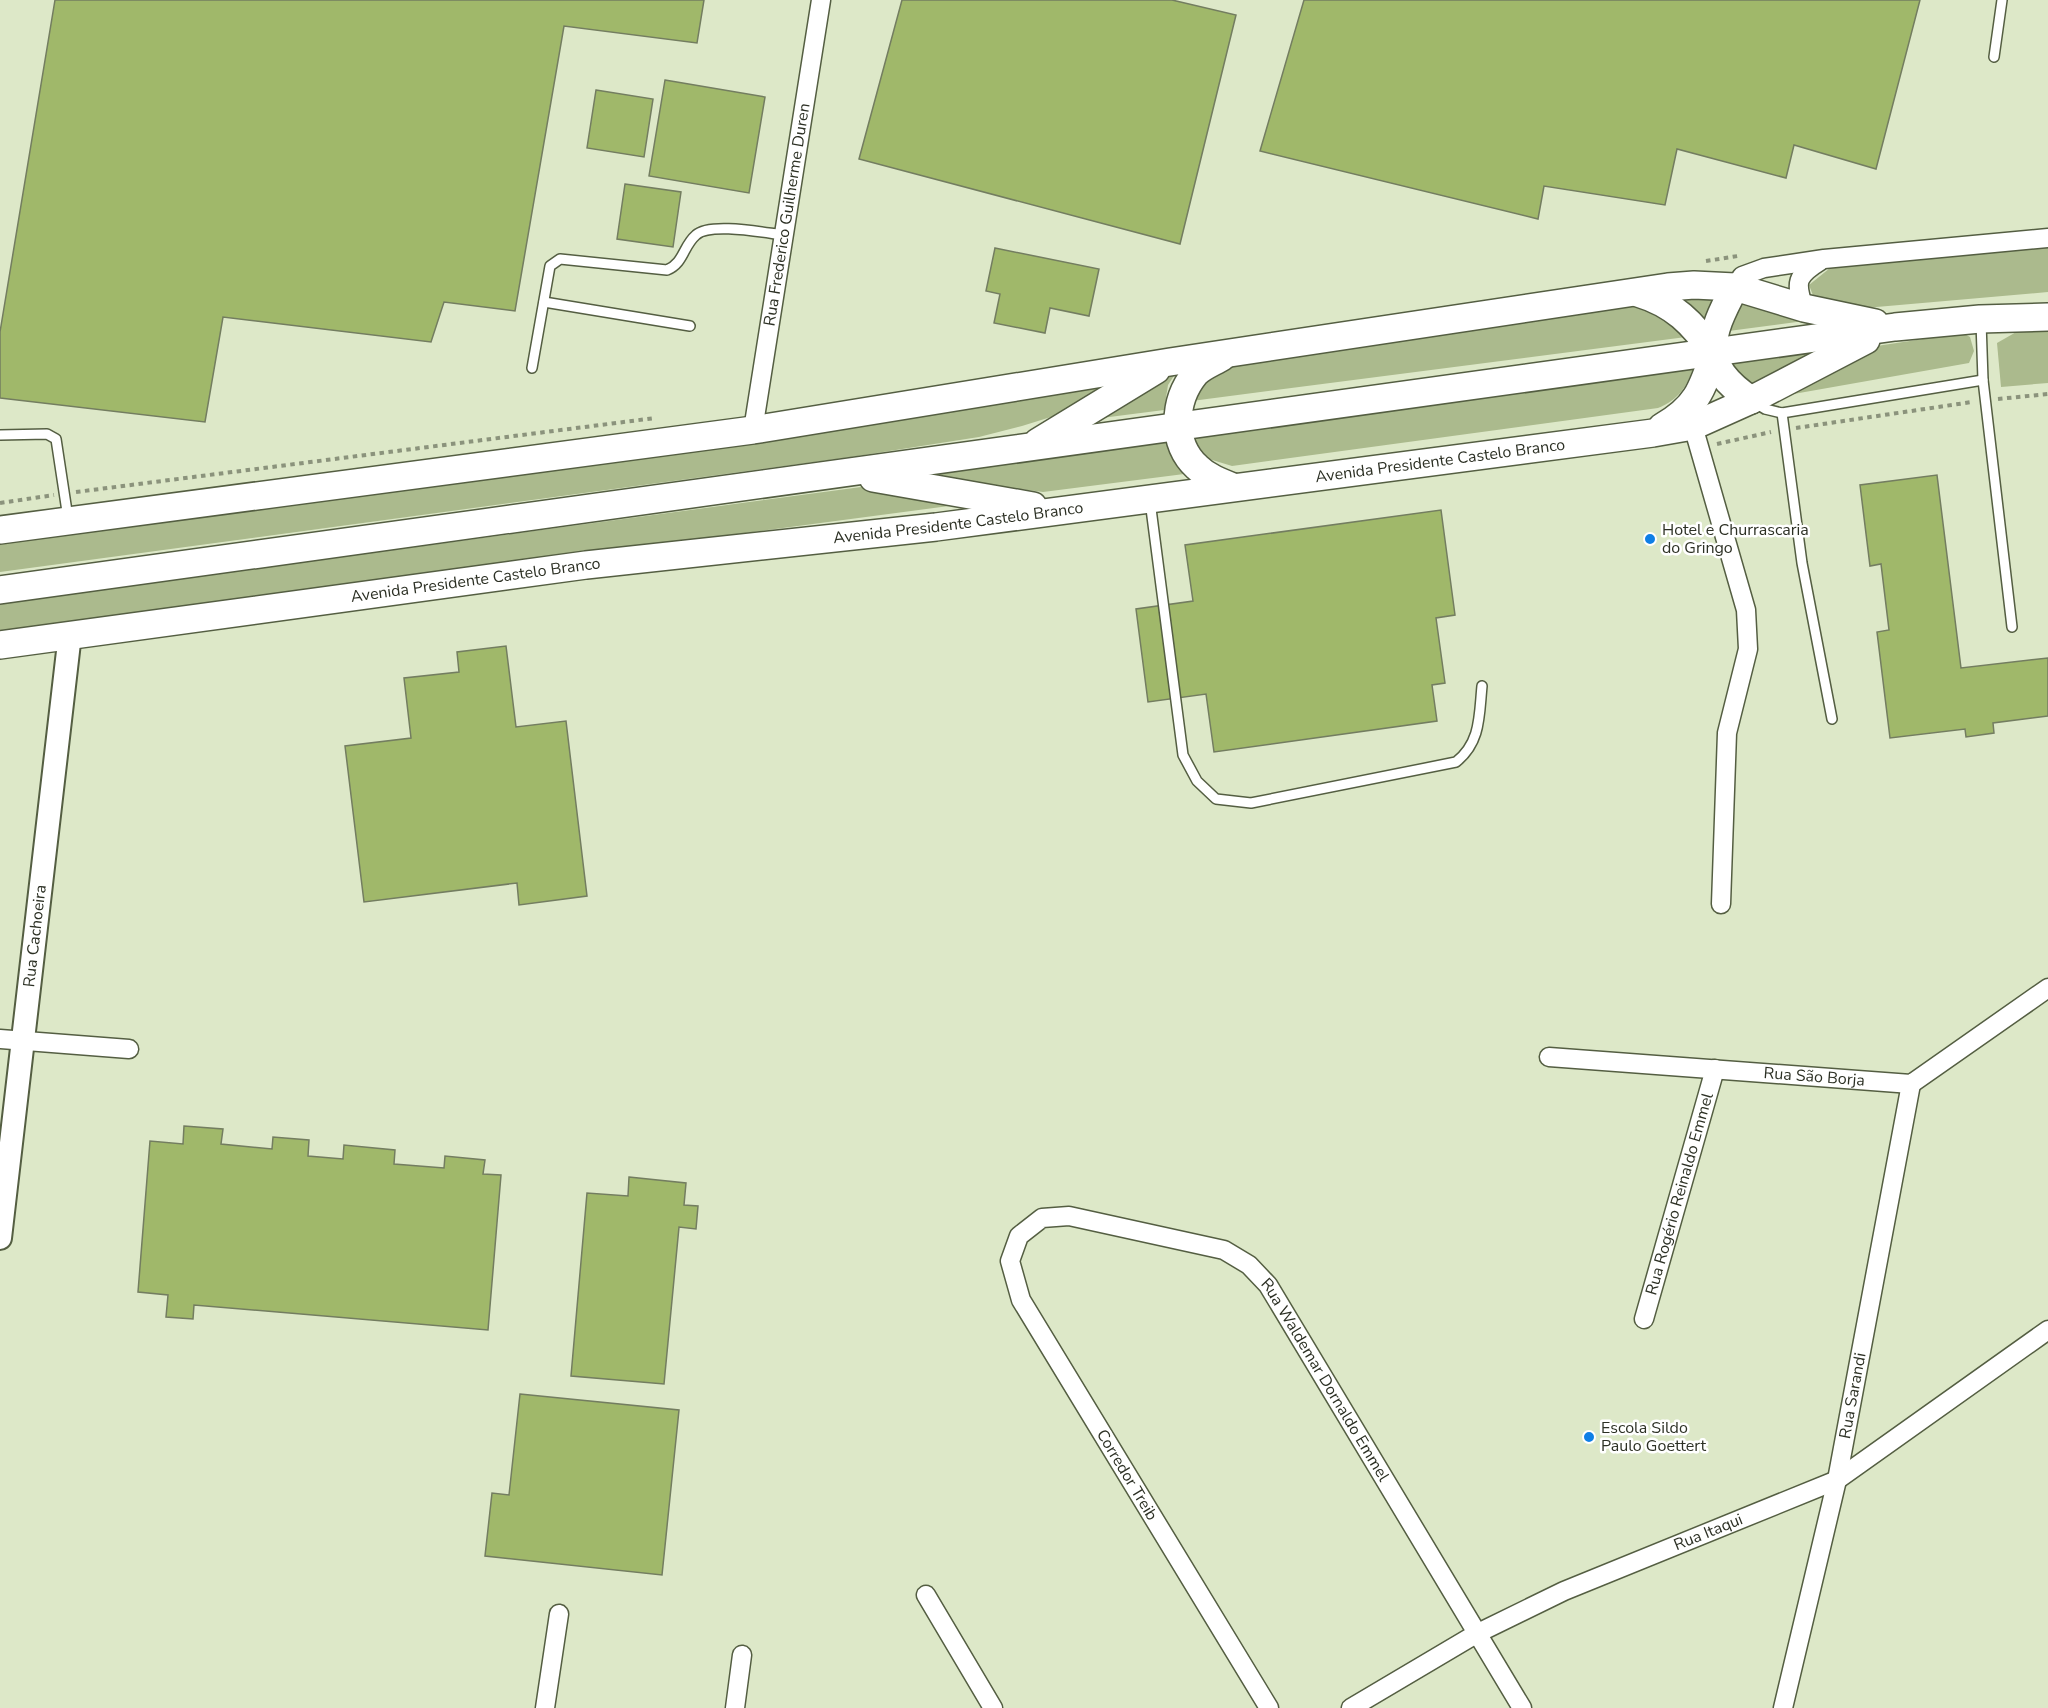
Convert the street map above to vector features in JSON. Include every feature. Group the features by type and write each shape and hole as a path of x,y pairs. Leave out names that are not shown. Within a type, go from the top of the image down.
{"main road":[{"name":"Avenida Presidente Castelo Branco","path":"0,530 753,430 1228,353 1694,285 1735,287 1804,308 1895,327"},
{"path":"1653,433 1678,418 1694,403 1704,383 1713,354 1715,330 1735,287"},
{"path":"1638,293 1659,299 1681,313 1697,329 1713,354 1723,378 1751,400"},
{"name":"Avenida Presidente Castelo Branco","path":"0,591 1895,327 1980,319 2048,317"},
{"name":"Avenida Presidente Castelo Branco","path":"0,645 586,565 1061,511 1653,433 1693,426 1751,400 1830,357 1895,327"},
{"path":"1228,353 1195,374 1179,405 1177,428 1183,450 1196,466 1208,476 1233,487"},
{"path":"1027,448 1170,362"},
{"path":"848,474 1061,511"}],"street":[{"name":"Rua Frederico Guilherme Duren","path":"753,430 821,0"},
{"path":"1735,287 1746,273 1824,259 2048,238"},
{"path":"1804,308 1798,291 1800,279 1808,269 1824,259"},
{"path":"1693,426 1746,610 1748,648 1727,733 1720,904"},
{"name":"Rua Cachoeira","path":"0,1238 70,634"},
{"path":"1911,1084 2048,988"},
{"path":"0,1039 129,1049"},
{"name":"Rua São Borja","path":"1549,1057 1911,1084"},
{"name":"Rua Rogério Reinaldo Emmel","path":"1644,1318 1715,1069"},
{"name":"Rua Sarandi","path":"1783,1708 1837,1480 1911,1084"},
{"name":"Rua Waldemar Dornaldo Emmel","path":"1019,1236 1042,1218 1069,1216 1224,1250 1249,1265 1268,1285 1522,1708"},
{"name":"Corredor Treib","path":"1019,1236 1010,1261 1020,1300 1269,1708"},
{"name":"Rua Itaqui","path":"1351,1708 1476,1634 1564,1591 1837,1480 2048,1330"},
{"path":"926,1595 993,1708"},
{"path":"545,1708 559,1614"},
{"path":"735,1708 742,1655"}],"lane":[{"path":"1994,57 2002,0"},
{"path":"532,368 550,266 560,259 667,270 679,262 696,234 705,230 730,229 784,235"},
{"path":"544,302 690,326"},
{"path":"1980,319 1983,380 2012,627"},
{"path":"1751,400 1765,409 1782,413 1983,380"},
{"path":"1782,413 1802,563 1832,719"},
{"path":"0,435 47,434 56,439 69,521"},
{"path":"1150,499 1183,755 1197,781 1216,799 1251,803 1456,762 1468,752 1477,735 1482,686"}],"green space":[{"path":"2048,247 2048,292 1865,308 1814,298 1809,285 1830,268"},
{"path":"1721,290 1703,324 1664,293"},
{"path":"1736,298 1819,319 1721,332"},
{"path":"1643,305 1653,308 1686,337 1184,402 1213,368"},
{"path":"2048,330 2048,383 2001,387 1997,343 2018,331"},
{"path":"1963,333 1970,337 1974,351 1969,363 1776,397 1870,347"},
{"path":"1827,349 1751,391 1727,362"},
{"path":"1179,368 1168,385 1164,410 1086,420"},
{"path":"1693,368 1681,392 1658,408 1232,466 1209,459 1191,438"},
{"path":"1126,376 1070,411 979,437 851,457 0,572 0,538"},
{"path":"1166,441 1174,456 1192,473 1043,492 973,483 933,473"},
{"path":"876,485 979,502 0,632 0,603"}],"building":[{"path":"55,0 704,0 697,43 564,26 515,311 444,302 431,342 223,317 205,422 0,398 0,332"},
{"path":"902,0 1172,0 1236,15 1180,244 859,159"},
{"path":"1304,0 1920,0 1876,169 1794,145 1786,178 1677,149 1665,205 1544,186 1538,219 1260,151"},
{"path":"665,80 765,97 749,193 649,176"},
{"path":"596,90 653,99 644,157 587,148"},
{"path":"625,184 681,192 673,247 617,239"},
{"path":"995,248 1099,269 1089,316 1050,308 1045,333 994,323 1000,294 986,291"},
{"path":"1937,475 1961,668 2048,658 2048,716 1993,723 1994,733 1966,737 1965,729 1890,738 1877,632 1889,630 1881,564 1870,566 1860,485"},
{"path":"1441,510 1455,615 1436,618 1445,683 1432,685 1437,721 1214,752 1206,694 1148,702 1136,609 1193,601 1185,545"},
{"path":"506,646 516,727 566,721 587,896 519,905 517,883 364,902 345,746 411,738 404,678 459,672 457,652"},
{"path":"184,1126 223,1129 221,1144 272,1149 273,1137 309,1140 308,1156 343,1159 344,1145 395,1150 394,1164 444,1168 445,1156 485,1160 483,1174 501,1175 488,1330 194,1305 193,1319 166,1317 168,1295 138,1292 150,1141 183,1144"},
{"path":"629,1177 686,1183 684,1205 698,1206 696,1229 679,1227 664,1384 571,1376 587,1193 628,1196"},
{"path":"520,1394 679,1410 662,1575 485,1556 492,1493 509,1495"}],"place":[{"name":"Hotel e Churrascaria do Gringo","path":"1650,539"},
{"name":"Escola Sildo Paulo Goettert","path":"1589,1437"}]}
